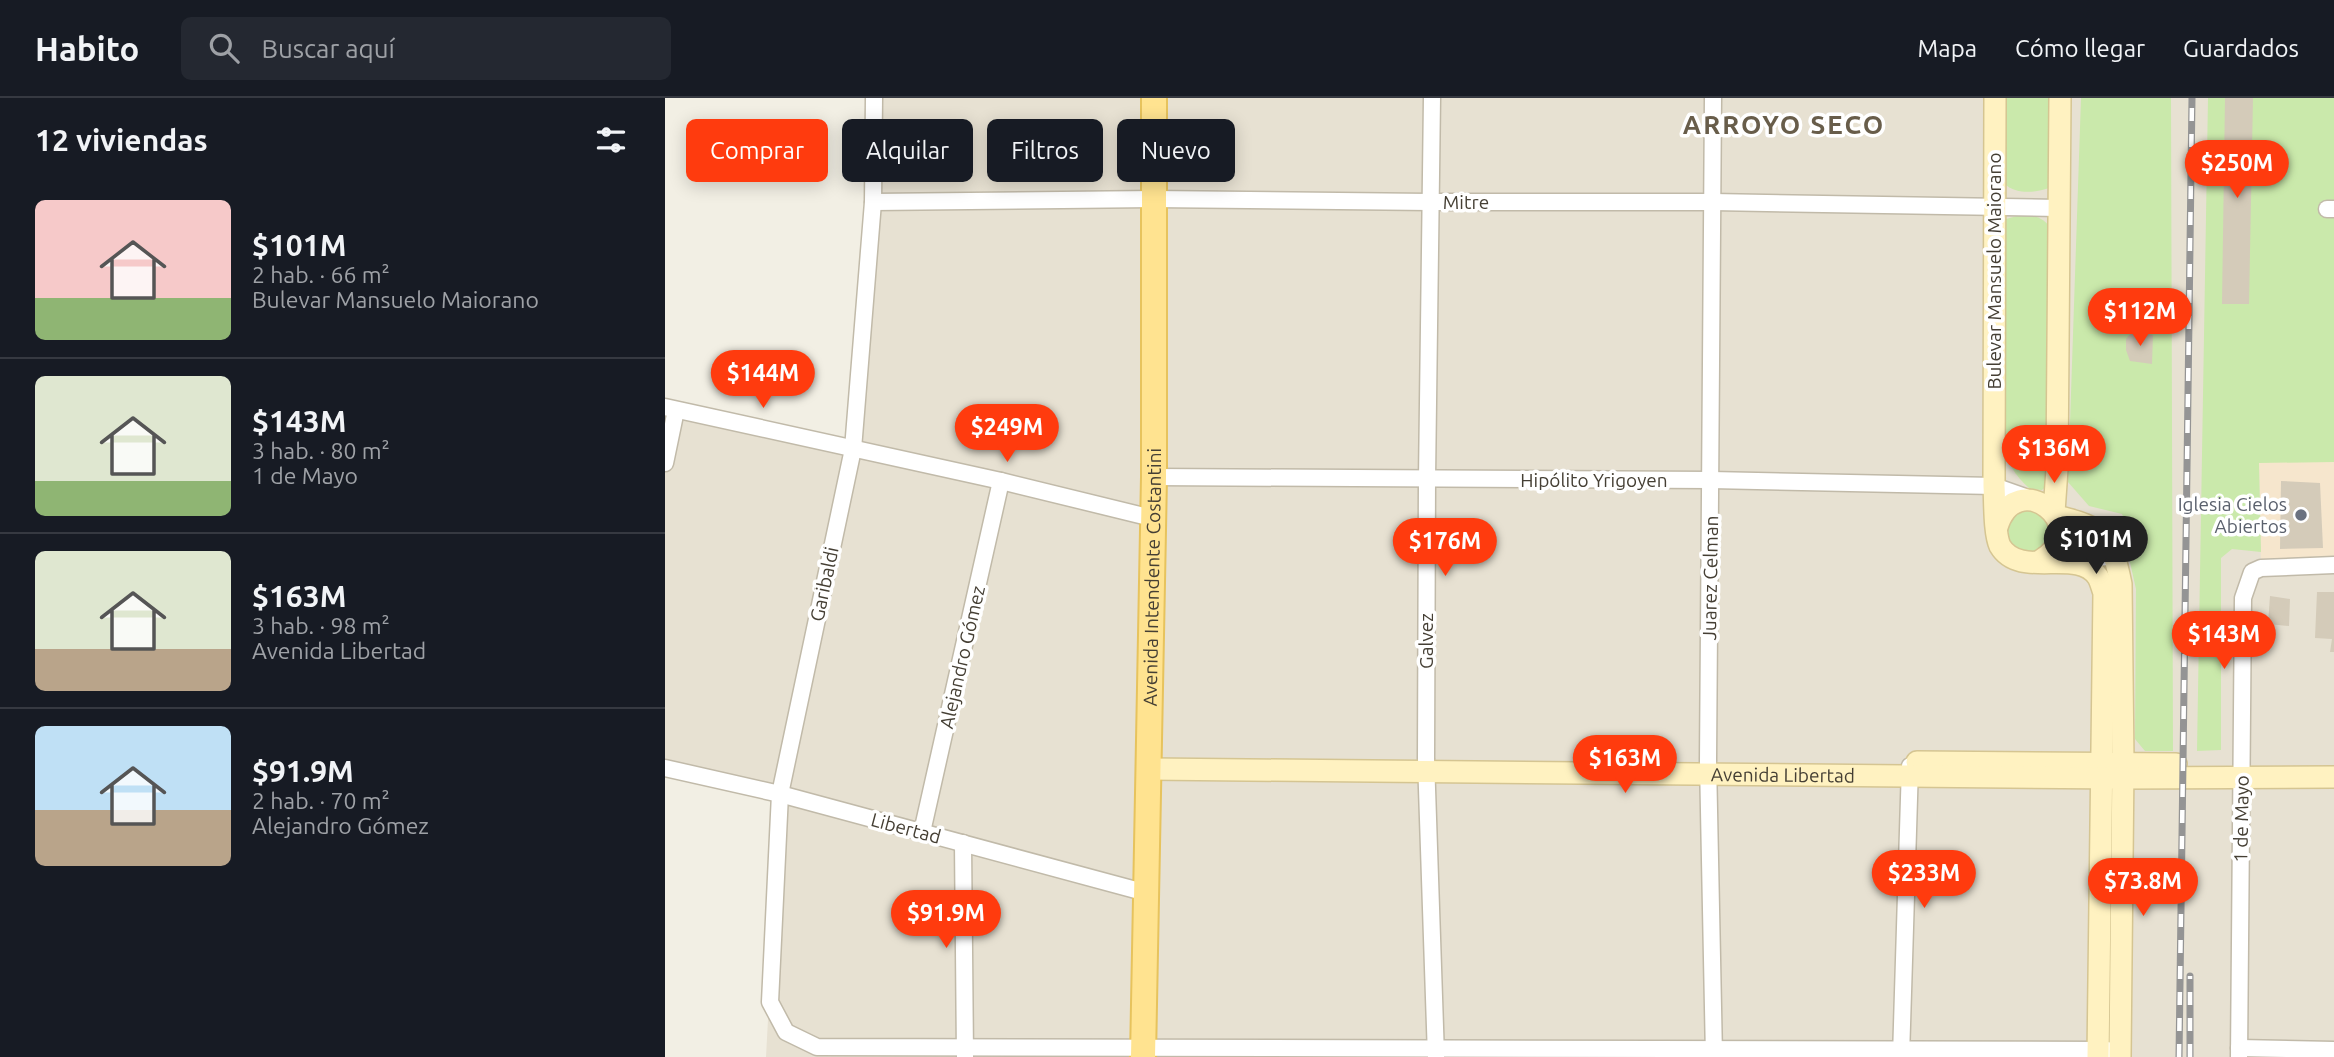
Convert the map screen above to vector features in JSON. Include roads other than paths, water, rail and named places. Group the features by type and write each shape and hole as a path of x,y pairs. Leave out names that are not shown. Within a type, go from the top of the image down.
{"main road":[{"name":"Avenida Intendente Costantini","path":"1143,1052 1154,477 1154,98"},
{"name":"Bulevar Mansuelo Maiorano","path":"1995,98 1994,486 1999,543 2009,556 2018,561 2086,567 2098,576 2104,593 2120,1053"},
{"path":"2040,561 2056,547 2060,537 2055,514 2060,98"},
{"path":"2057,481 2067,505 2109,544 2116,556"},
{"path":"1997,527 2006,509 2018,501 2033,500 2041,502 2055,514 2088,524"},
{"name":"Bulevar Mansuelo Maiorano","path":"2098,1053 2121,584 2116,556"},
{"name":"Avenida Libertad","path":"1149,763 2242,771 2334,777"},
{"name":"Avenida Libertad","path":"2242,771 2334,765"}],"street":[{"name":"Garibaldi","path":"874,98 873,202 853,449 780,794 770,1002 786,1032 817,1047 965,1052"},
{"name":"Galvez","path":"1433,98 1426,765 1436,1053"},
{"name":"Juarez Celman","path":"1713,98 1708,767 1714,1053"},
{"name":"Mitre","path":"873,202 1154,199 1713,202 2058,208"},
{"path":"665,463 671,408 1001,481 1152,518"},
{"name":"Hipólito Yrigoyen","path":"1154,477 1711,480 1994,486 2033,500"},
{"name":"Alejandro Gómez","path":"922,832 1001,481"},
{"path":"2070,564 2088,558 2116,556"},
{"name":"1 de Mayo","path":"2239,1053 2243,598 2252,572 2261,568 2334,565"},
{"name":"Libertad","path":"665,768 780,794 1147,893"},
{"path":"1901,1053 1910,769"},
{"path":"963,844 965,1052 2120,1053"},
{"path":"2239,1053 2334,1050"}],"railway":[{"path":"2179,1057 2192,98"},
{"path":"2190,976 2190,1057"}],"place":[{"name":"Iglesia Cielos Abiertos","path":"2301,515"}],"district":[{"name":"ARROYO SECO","path":"1784,124"}]}
